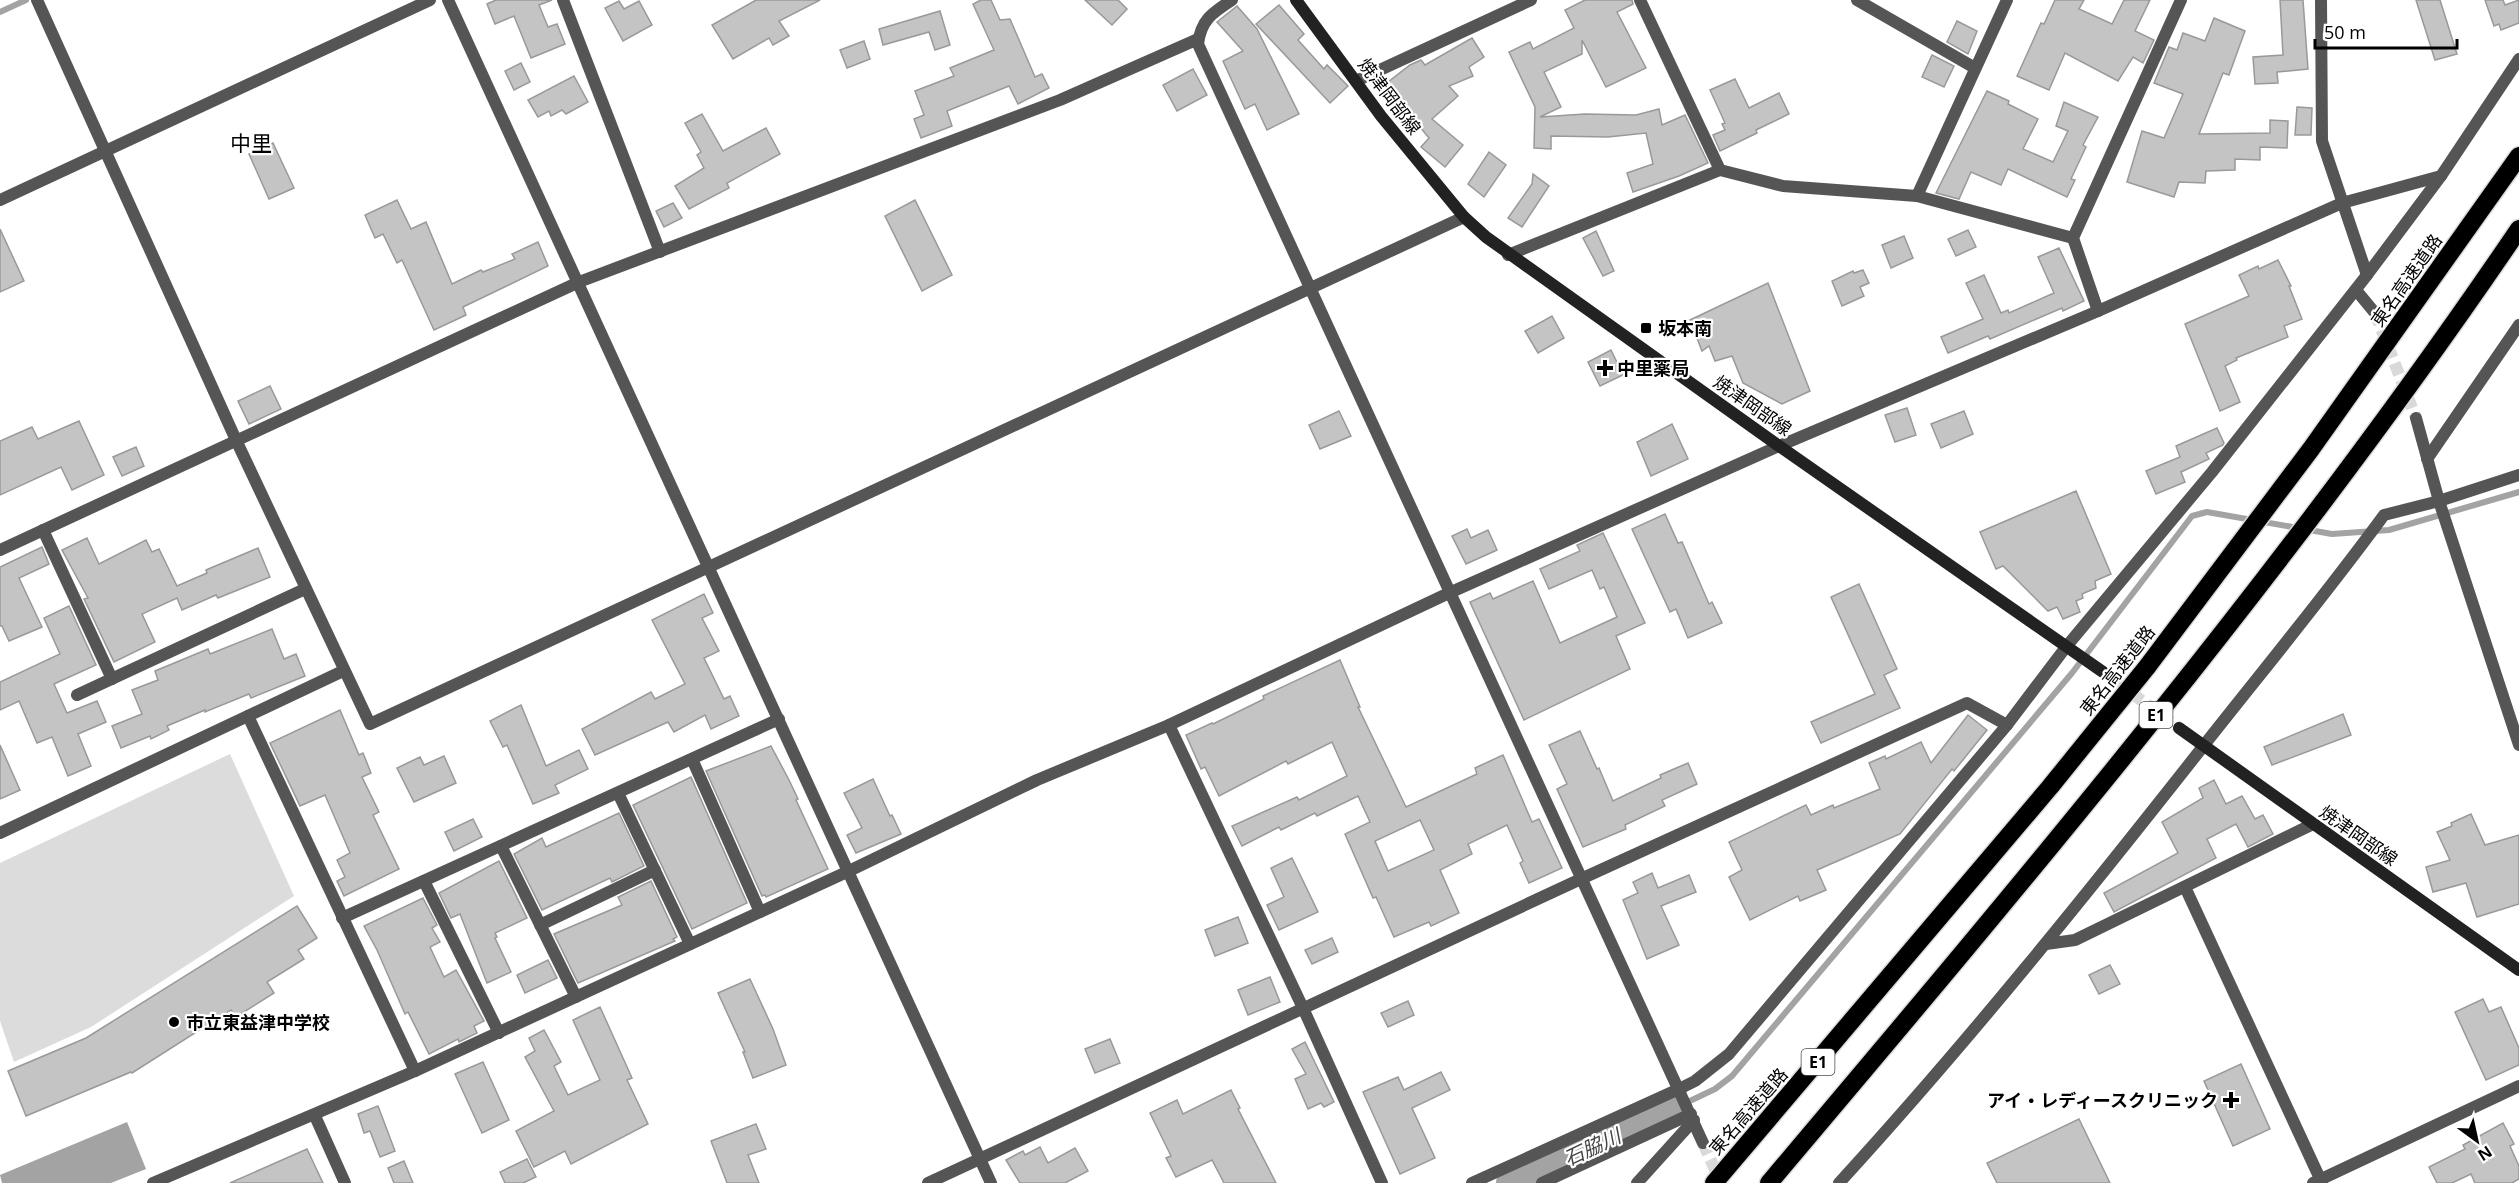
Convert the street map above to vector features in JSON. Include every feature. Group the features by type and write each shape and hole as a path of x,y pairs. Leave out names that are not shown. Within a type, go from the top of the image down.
{"highway":[{"name":"東名高速道路","path":"1714,1183 2043,796 2147,667 2311,449 2519,156"},
{"name":"E1","path":"1769,1183 1960,957 2175,692 2390,412 2519,229"}],"main road":[{"name":"焼津岡部線","path":"1296,0 1381,116 1464,218 1508,255 2103,672"},
{"name":"焼津岡部線","path":"2179,728 2519,970"}],"street":[{"path":"37,0 236,440 343,671 370,724 1464,218"},
{"path":"0,200 430,0"},
{"path":"448,0 991,1183"},
{"path":"563,0 660,252"},
{"path":"1232,0 1217,10 1200,28 1198,44 1703,1143"},
{"path":"1356,81 1531,0"},
{"path":"1640,0 1720,170"},
{"path":"1857,0 1975,68"},
{"path":"1917,196 2007,0"},
{"path":"2098,311 2073,238 2181,0"},
{"path":"2321,0 2322,141 2367,276"},
{"path":"0,550 579,282 1060,100 1198,39"},
{"path":"1472,1183 1695,1081 1729,1054 2007,725 2066,647 2212,472 2367,276 2441,176 2519,59"},
{"path":"1508,255 1720,170 1783,186 1917,196 2073,238"},
{"path":"153,1183 315,1116 499,1033 849,871 1037,780 1169,725 1449,593 1779,446 2098,311 2342,203 2441,176"},
{"path":"2356,290 2375,313"},
{"path":"2427,459 2519,325"},
{"path":"2416,418 2439,501 2519,745"},
{"path":"1839,1183 1892,1125 2046,944 2367,540 2384,515 2439,501 2519,475"},
{"path":"43,530 112,679"},
{"path":"77,695 305,590"},
{"path":"0,833 343,671"},
{"path":"928,1183 1583,878 1967,703 2007,725"},
{"path":"248,716 415,1071"},
{"path":"342,918 779,719"},
{"path":"1169,725 1303,1008 1382,1183"},
{"path":"692,759 760,912"},
{"path":"618,793 690,944"},
{"path":"2046,944 2075,940 2313,824"},
{"path":"501,846 576,997"},
{"path":"540,925 655,870"},
{"path":"424,881 499,1033"},
{"path":"2185,887 2318,1182 2519,1086"},
{"path":"315,1116 345,1183"},
{"path":"1542,1183 1692,1117"},
{"path":"1637,1183 1692,1117"}],"shaded area":[{"path":"230,754 294,896 91,1027 14,1062 0,1021 0,863"},
{"path":"127,1122 146,1169 111,1183 2,1183 0,1175"}],"building":[{"path":"496,0 552,0 539,5 548,27 557,24 565,44 531,58 514,16 495,24 487,4"},
{"path":"756,0 820,0 779,21 789,36 773,45 769,38 733,59 712,25"},
{"path":"981,0 991,0 1000,20 1010,19 1035,77 1042,74 1049,88 1018,104 1009,86 947,111 952,126 921,138 914,119 924,115 915,91 954,76 950,68 994,50 973,4"},
{"path":"1085,0 1118,0 1127,9 1112,25"},
{"path":"1585,0 1632,0 1633,4 1617,12 1646,68 1606,87 1582,40 1582,54 1544,72 1561,107 1540,117 1585,114 1636,115 1659,109 1662,125 1685,115 1708,163 1633,192 1627,173 1653,164 1646,133 1608,137 1551,136 1551,149 1534,148 1535,107 1509,52 1530,42 1533,49 1574,28 1565,10"},
{"path":"2055,0 2084,0 2079,9 2112,24 2124,0 2150,0 2135,31 2154,40 2143,63 2133,57 2118,81 2065,53 2049,90 2017,76 2041,23 2044,24"},
{"path":"2280,0 2303,0 2308,69 2277,72 2278,83 2255,84 2253,57 2283,55"},
{"path":"2416,0 2440,0 2457,54 2435,60"},
{"path":"2485,0 2503,0 2505,5 2519,0 2519,23 2501,30 2499,24 2494,26"},
{"path":"619,1 624,9 639,1 652,25 623,41 605,8"},
{"path":"1279,5 1304,34 1298,40 1324,69 1327,65 1348,86 1330,103 1256,24"},
{"path":"1237,6 1257,29 1299,114 1267,130 1255,104 1245,109 1223,61 1243,51 1217,22"},
{"path":"940,11 950,45 935,50 929,32 883,45 879,29"},
{"path":"2214,18 2245,31 2229,75 2223,73 2199,134 2270,133 2270,120 2288,121 2287,148 2260,147 2260,160 2235,159 2235,170 2206,171 2205,183 2179,182 2174,197 2127,182 2142,131 2164,138 2183,94 2154,83 2169,47 2177,50 2183,33 2205,41"},
{"path":"1957,21 1977,31 1968,54 1947,42"},
{"path":"1472,38 1484,57 1469,67 1473,76 1449,86 1458,96 1432,119 1463,145 1445,167 1421,147 1429,138 1397,99 1392,102 1383,86 1410,65 1421,60 1425,65"},
{"path":"864,41 870,59 847,68 840,50"},
{"path":"1932,55 1954,66 1944,87 1922,77"},
{"path":"521,63 530,82 514,90 505,71"},
{"path":"1193,69 1207,95 1177,111 1163,85"},
{"path":"574,76 588,102 566,114 562,110 551,116 549,111 538,117 528,100"},
{"path":"1735,79 1749,108 1779,93 1789,114 1720,151 1713,135 1725,130 1722,124 1725,123 1710,90"},
{"path":"1987,91 2009,101 2008,104 2038,119 2023,149 2053,162 2068,131 2056,126 2064,102 2098,117 2083,145 2086,147 2071,179 2075,180 2067,197 2008,169 2001,185 1971,172 1959,199 1936,193"},
{"path":"2297,107 2312,108 2311,135 2295,135"},
{"path":"702,114 723,151 766,128 780,154 727,183 729,188 689,209 675,186 704,168 697,155 701,152 685,123"},
{"path":"273,143 294,188 269,199 249,154"},
{"path":"1489,152 1506,165 1484,197 1468,184"},
{"path":"1533,174 1549,186 1522,227 1508,218 1532,184"},
{"path":"397,200 411,229 426,222 452,284 481,270 483,272 515,259 512,254 538,242 548,266 463,307 466,315 434,330 402,260 397,263 383,234 375,238 365,215"},
{"path":"915,200 952,275 922,291 885,216"},
{"path":"673,203 682,218 664,227 656,211"},
{"path":"0,229 24,281 0,292"},
{"path":"1968,230 1976,247 1956,256 1948,239"},
{"path":"1596,231 1614,271 1603,276 1583,238"},
{"path":"1904,236 1913,258 1891,268 1882,245"},
{"path":"2059,248 2084,301 1990,339 1988,336 1948,353 1941,337 1983,319 1966,283 1984,275 2001,313 2008,310 2009,313 2054,293 2038,257"},
{"path":"2278,260 2291,286 2289,286 2302,319 2284,326 2288,337 2236,358 2237,360 2225,366 2240,402 2220,411 2185,324 2249,296 2239,275"},
{"path":"1863,270 1869,283 1860,287 1864,296 1842,306 1832,281 1853,271 1854,273"},
{"path":"1768,283 1810,391 1782,404 1743,383 1732,356 1715,361 1709,346 1702,351 1690,320"},
{"path":"1552,316 1564,338 1538,353 1525,331"},
{"path":"1611,350 1623,375 1600,386 1588,362"},
{"path":"270,386 281,409 249,424 238,401"},
{"path":"1907,408 1916,435 1895,442 1885,415"},
{"path":"1339,411 1351,436 1320,449 1309,425"},
{"path":"1964,411 1973,434 1941,448 1931,424"},
{"path":"79,421 104,475 72,490 61,467 0,495 0,441 32,427 38,439"},
{"path":"1672,424 1688,459 1651,476 1637,442"},
{"path":"2217,428 2223,445 2206,453 2209,459 2181,472 2185,482 2156,494 2146,471 2180,457 2176,446"},
{"path":"136,447 144,466 122,476 113,457"},
{"path":"2076,491 2111,574 2095,581 2096,588 2082,594 2083,598 2076,601 2080,612 2063,619 2057,607 2048,611 2003,566 1996,569 1980,532"},
{"path":"1665,514 1678,543 1682,542 1709,604 1712,602 1722,623 1688,638 1676,609 1670,612 1632,529"},
{"path":"1467,529 1471,538 1488,530 1497,550 1466,564 1452,536"},
{"path":"1603,533 1645,623 1616,636 1630,669 1524,720 1470,602 1490,593 1493,599 1533,581 1560,643 1617,617 1604,587 1600,589 1592,570 1549,589 1540,569 1580,551 1577,545"},
{"path":"87,538 99,564 146,540 152,552 159,549 177,586 207,573 206,570 258,548 270,577 218,598 216,595 182,610 177,598 142,614 155,642 114,662 84,599 88,598 62,550"},
{"path":"42,547 49,564 19,578 42,627 9,641 0,626 0,567"},
{"path":"1859,584 1897,669 1884,675 1900,708 1821,743 1811,722 1875,694 1831,597"},
{"path":"704,594 713,613 702,618 719,651 704,658 724,699 730,696 739,716 711,729 705,715 674,732 668,722 595,755 582,729 651,692 655,699 685,684 652,620"},
{"path":"69,606 96,665 54,684 67,713 97,701 106,722 78,734 91,766 68,776 52,737 37,743 19,701 0,710 0,682 60,654 44,618"},
{"path":"272,629 284,659 296,654 305,676 251,698 249,694 205,712 205,710 167,726 169,730 151,739 150,736 121,748 112,726 142,714 132,690 158,680 155,671 208,649 210,654"},
{"path":"1340,660 1360,707 1358,707 1406,807 1477,774 1475,768 1503,755 1532,822 1539,819 1562,868 1529,883 1520,863 1523,861 1507,825 1468,844 1472,854 1440,870 1459,913 1431,926 1429,922 1394,937 1376,897 1373,898 1345,834 1370,822 1358,796 1317,816 1315,813 1281,830 1279,827 1242,846 1232,826 1297,797 1299,800 1347,776 1332,742 1288,764 1286,761 1219,796 1205,767 1201,769 1186,735 1264,699 1263,696","holes":["1420,820 1434,850 1388,871 1375,841"]},
{"path":"521,705 546,766 579,750 588,769 555,785 559,793 533,804 507,745 503,747 490,721"},
{"path":"340,710 359,755 363,753 371,773 362,777 379,812 373,815 399,869 344,896 337,881 345,877 337,860 350,853 325,795 300,806 270,743"},
{"path":"2343,714 2351,735 2272,765 2264,747"},
{"path":"1968,715 1987,730 1954,771 1952,769 1900,834 1817,870 1826,890 1800,901 1798,896 1750,920 1729,877 1742,870 1729,842 1806,805 1811,815 1880,789 1869,763 1885,756 1886,759 1921,742 1931,763"},
{"path":"1580,731 1613,801 1661,778 1660,775 1688,763 1697,784 1662,800 1665,806 1625,825 1626,829 1583,847 1557,789 1567,784 1549,745"},
{"path":"0,745 20,790 0,799"},
{"path":"771,746 798,799 796,800 828,869 766,897 762,896 706,771"},
{"path":"444,756 456,783 414,802 397,768 420,757 424,765"},
{"path":"691,777 747,903 692,929 633,805"},
{"path":"873,779 901,834 856,853 847,835 862,828 844,793"},
{"path":"2214,780 2226,804 2242,796 2255,819 2263,815 2273,834 2248,847 2236,824 2207,839 2216,858 2114,912 2104,893 2178,853 2162,822 2203,798 2199,788"},
{"path":"619,813 644,866 612,882 610,878 542,910 514,854 542,838 546,847"},
{"path":"2471,814 2485,845 2519,835 2519,904 2477,917 2466,883 2433,892 2426,867 2450,860 2437,832"},
{"path":"473,819 482,837 454,851 445,832"},
{"path":"1292,858 1318,912 1279,930 1267,905 1284,897 1271,868"},
{"path":"499,861 527,918 495,933 497,937 495,938 511,972 487,983 460,914 451,918 439,893"},
{"path":"1652,873 1658,888 1689,875 1696,892 1661,906 1679,945 1647,959 1623,900 1638,893 1633,882"},
{"path":"651,881 677,937 673,939 675,941 578,983 554,934 622,905 618,897"},
{"path":"423,898 437,925 432,928 440,942 430,947 444,977 456,970 484,1021 474,1026 477,1033 459,1042 458,1039 429,1054 408,1012 405,1014 364,926"},
{"path":"297,906 317,938 298,950 304,959 267,982 274,993 236,1017 231,1010 132,1073 26,1116 8,1071 86,1038"},
{"path":"1238,917 1248,943 1215,956 1205,930"},
{"path":"1332,938 1338,952 1312,964 1305,950"},
{"path":"548,960 557,978 525,993 517,975"},
{"path":"2110,965 2120,984 2099,994 2089,975"},
{"path":"1270,977 1280,1002 1248,1015 1238,990"},
{"path":"750,979 773,1029 786,1065 753,1078 743,1052 745,1052 718,993"},
{"path":"2483,999 2489,1012 2501,1007 2519,1048 2519,1065 2486,1080 2455,1012"},
{"path":"1408,1001 1414,1015 1388,1027 1381,1013"},
{"path":"600,1007 632,1078 627,1080 648,1124 571,1164 565,1151 534,1167 516,1131 554,1111 525,1057 535,1051 529,1038 544,1030 561,1062 554,1066 568,1095 600,1080 573,1020"},
{"path":"1110,1039 1120,1063 1095,1073 1085,1049"},
{"path":"1305,1042 1334,1102 1324,1107 1321,1103 1308,1109 1295,1079 1306,1074 1292,1049"},
{"path":"483,1062 509,1120 482,1133 455,1074"},
{"path":"2241,1064 2270,1129 2233,1146 2204,1081"},
{"path":"1441,1072 1450,1090 1412,1108 1435,1158 1400,1174 1363,1092 1398,1077 1404,1090"},
{"path":"1231,1090 1240,1108 1238,1109 1276,1183 1224,1183 1212,1160 1176,1177 1166,1158 1171,1156 1150,1113 1177,1100 1183,1114"},
{"path":"378,1106 395,1151 380,1157 370,1131 364,1133 358,1114"},
{"path":"2079,1119 2110,1183 1997,1183 1987,1163"},
{"path":"2503,1123 2514,1144 2510,1146 2519,1166 2519,1179 2512,1183 2475,1183 2471,1174 2452,1183 2437,1183 2429,1167 2465,1149 2463,1145"},
{"path":"756,1124 766,1149 748,1155 759,1183 727,1183 711,1141"},
{"path":"1040,1147 1048,1163 1075,1148 1088,1171 1065,1183 1020,1183 1006,1160 1023,1151 1025,1155"},
{"path":"307,1149 323,1183 230,1183"},
{"path":"527,1159 536,1177 523,1183 505,1183 500,1172"},
{"path":"404,1161 413,1183 394,1183 388,1168"}],"waterway":[{"path":"0,12 26,0"},
{"path":"1671,1110 1715,1089 1732,1076 2072,673 2192,516 2207,512 2332,534 2389,530 2519,492"},
{"name":"石脇川","path":"1513,1183 1671,1110"}],"tunnel":[{"path":"2375,313 2416,418"},
{"path":"2103,672 2179,728"},
{"path":"1703,1143 1721,1183"}],"place":[{"name":"坂本南","path":"1646,328"},
{"name":"中里薬局","path":"1605,368"},
{"name":"市立東益津中学校","path":"174,1022"},
{"name":"アイ・レディースクリニック","path":"2231,1100"}],"district":[{"name":"中里","path":"251,143"}]}
